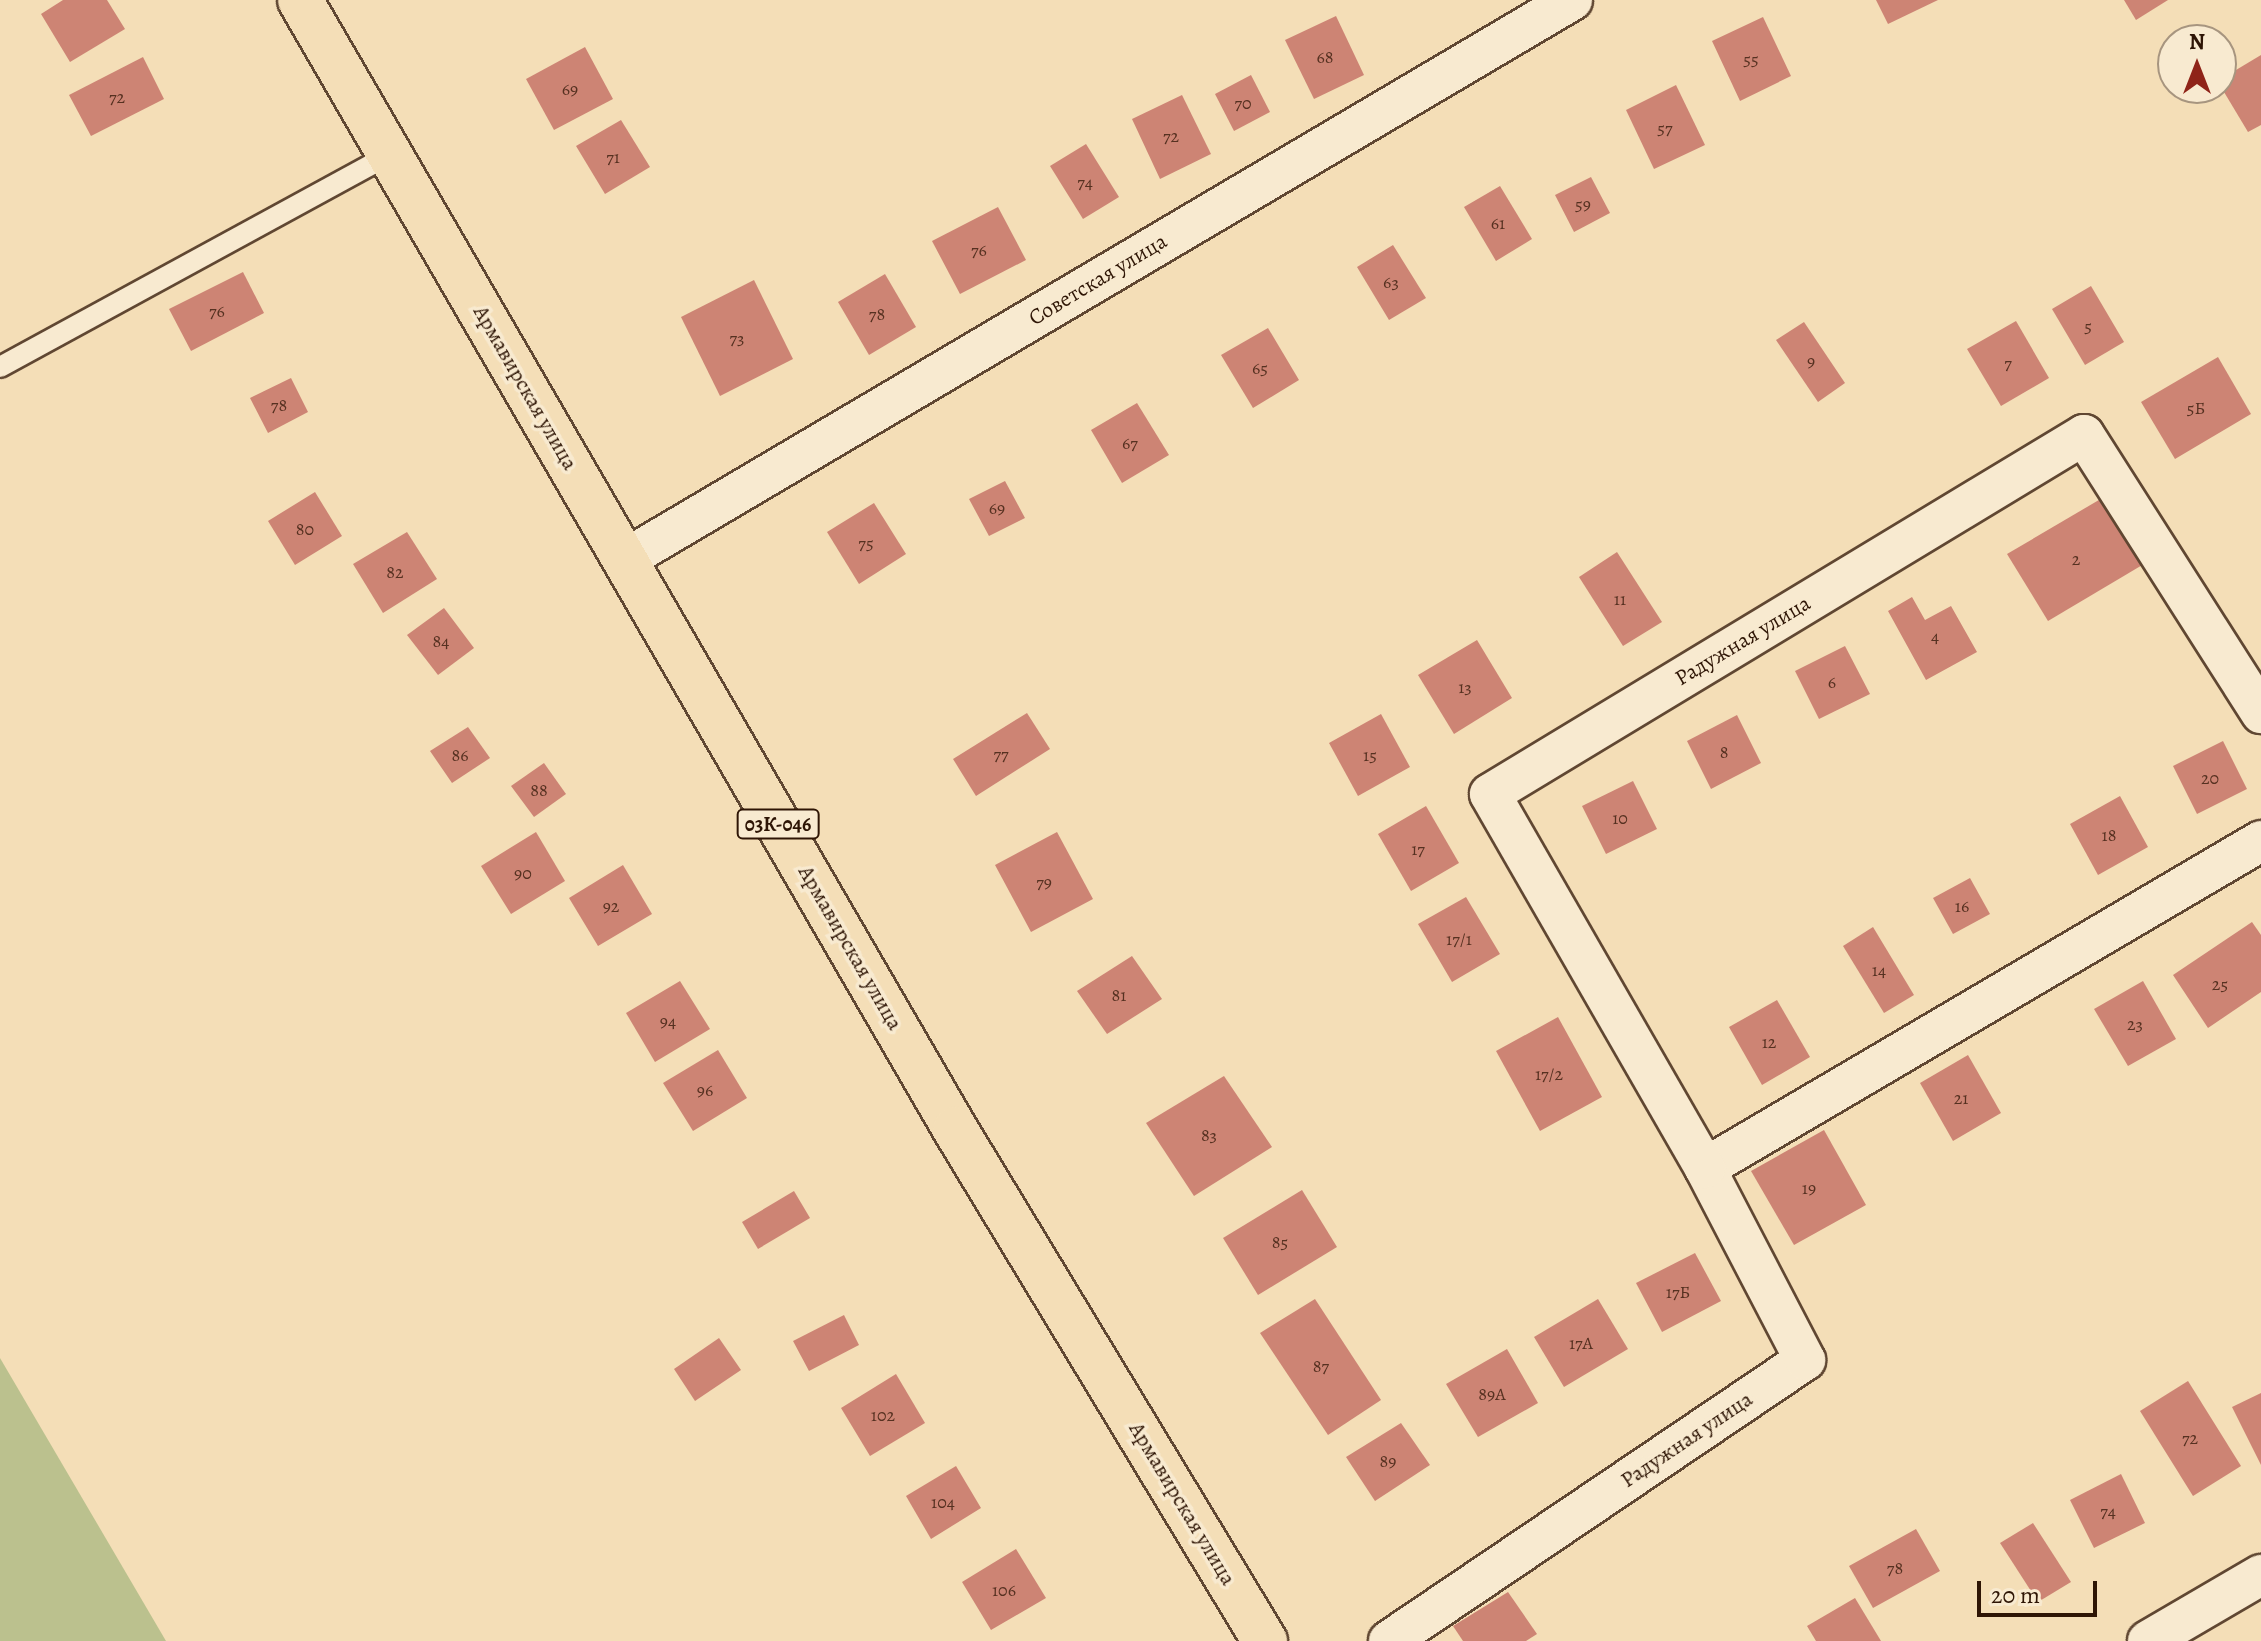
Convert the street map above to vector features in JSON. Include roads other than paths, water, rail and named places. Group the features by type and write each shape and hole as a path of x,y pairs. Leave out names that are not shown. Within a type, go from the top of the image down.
{"main road":[{"name":"Армавирская улица","path":"300,0 947,1116 1265,1641"}],"street":[{"name":"Советская улица","path":"624,560 1572,0"},
{"name":"Радужная улица","path":"1389,1641 1805,1360 1705,1168 1490,794 2084,435 2261,713"},
{"path":"1705,1168 2261,841"},
{"path":"2148,1641 2261,1575"}],"lane":[{"path":"0,367 390,154"}]}
